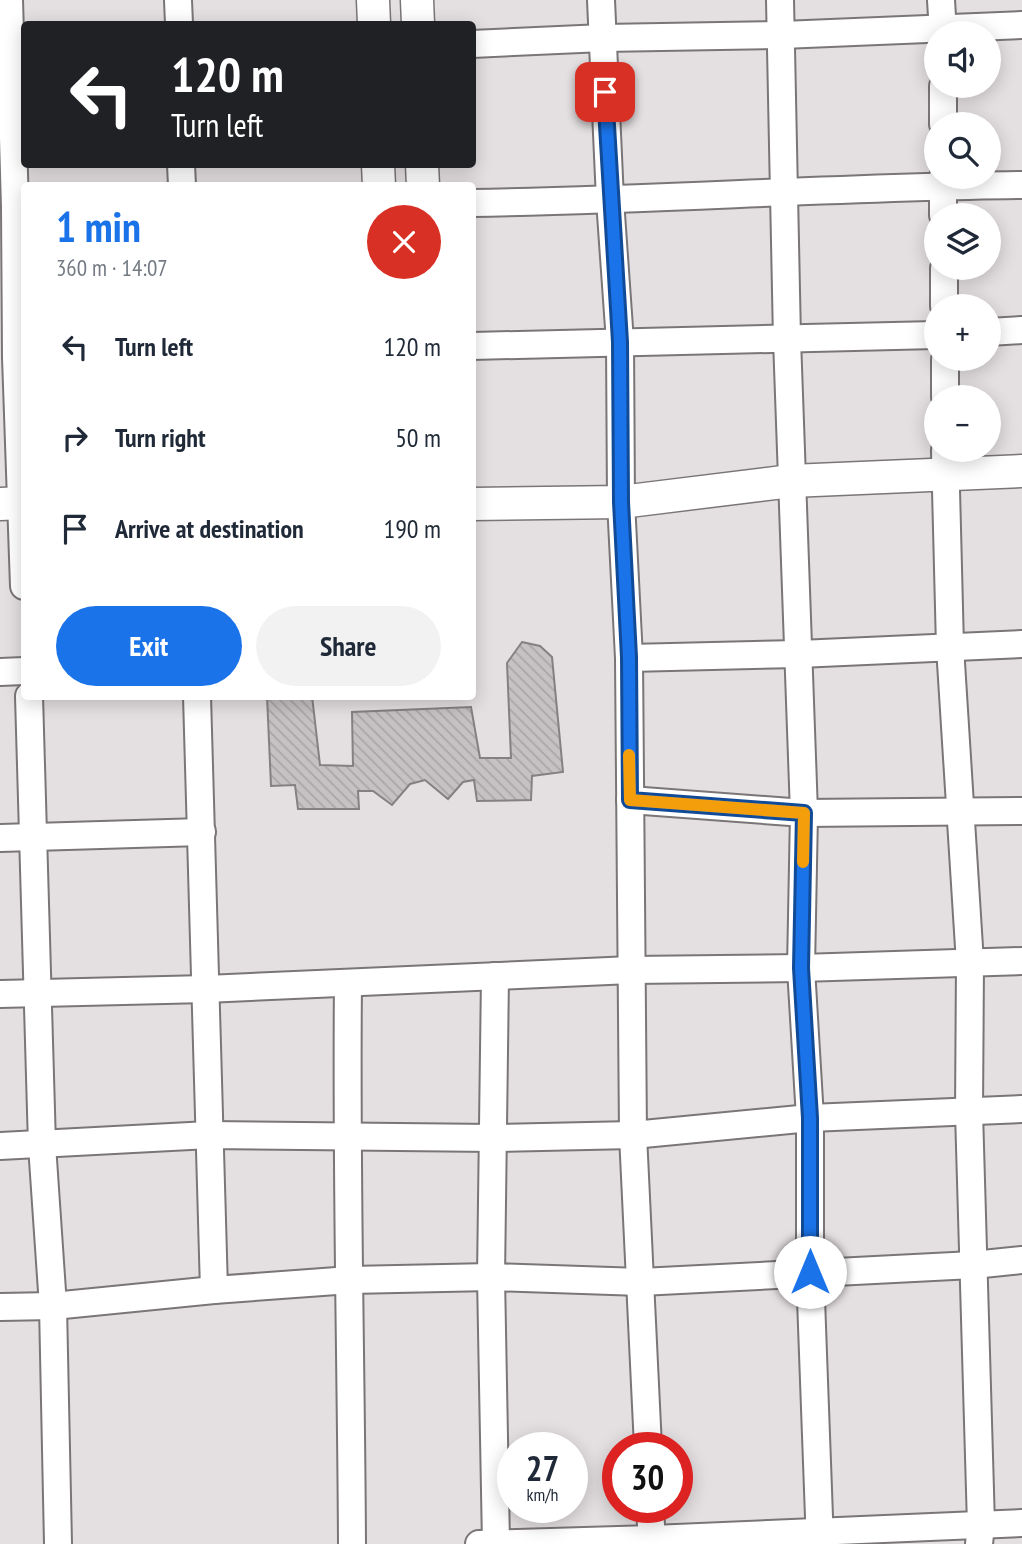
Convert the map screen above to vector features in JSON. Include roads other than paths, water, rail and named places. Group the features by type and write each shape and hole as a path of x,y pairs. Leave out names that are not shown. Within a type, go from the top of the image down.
{"street":[{"path":"9,0 12,56 15,503 21,558"},
{"path":"178,0 179,21"},
{"path":"373,0 374,21"},
{"path":"417,0 418,21"},
{"path":"601,0 610,200 620,342 621,502 629,657 633,1135 647,1432"},
{"path":"780,0 791,481 804,813 801,968 810,1118 810,1272 819,1538"},
{"path":"941,0 942,21"},
{"path":"1001,27 1022,25"},
{"path":"476,44 603,38 924,31"},
{"path":"476,203 785,194 924,183"},
{"path":"1001,184 1022,185"},
{"path":"1001,331 1022,330"},
{"path":"476,346 924,335"},
{"path":"945,462 950,647 970,963 969,1112 980,1534"},
{"path":"476,504 621,502 945,462 1022,471"},
{"path":"629,657 799,654 1022,645"},
{"path":"0,672 21,671"},
{"path":"29,700 42,1145 53,1306 58,1544"},
{"path":"197,700 214,1290"},
{"path":"630,800 804,813 1022,811"},
{"path":"0,838 202,832"},
{"path":"0,994 206,989 631,970 1022,961"},
{"path":"495,975 490,1544 980,1534 1022,1522"},
{"path":"348,983 346,1137 352,1544"},
{"path":"0,1146 209,1135 494,1138 633,1135 810,1118 1022,1109"},
{"path":"0,1307 53,1306 350,1280 492,1277 641,1282 973,1265 1022,1260"},
{"path":"651,1523 652,1542"}]}
